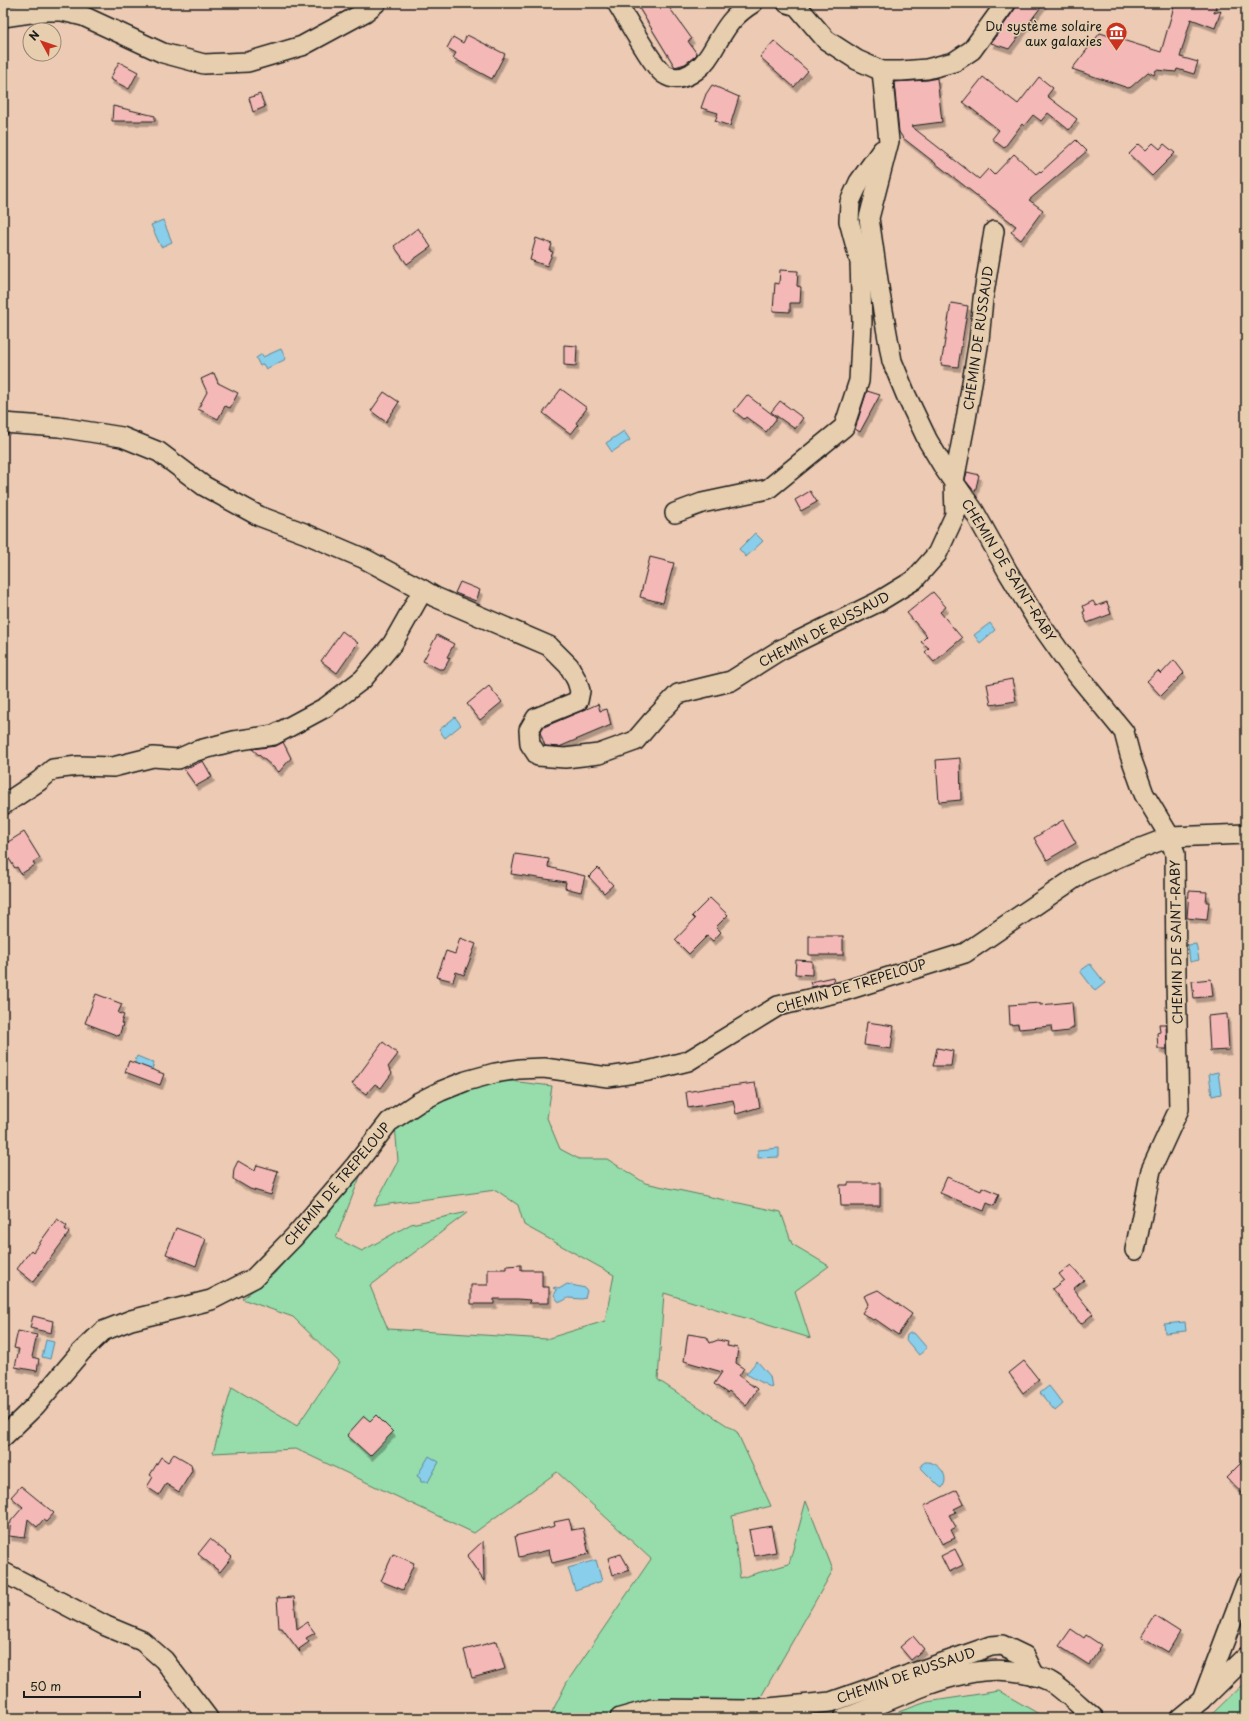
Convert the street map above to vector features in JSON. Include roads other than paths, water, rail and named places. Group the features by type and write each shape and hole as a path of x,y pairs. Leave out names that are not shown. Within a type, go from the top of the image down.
{"street":[{"path":"3,17 44,11 62,11 82,16 164,53 204,64 248,62 302,46 365,12 376,3"},
{"path":"617,3 653,61 663,74 672,78 687,77 700,68 711,55 731,20 743,9 754,3"},
{"path":"787,3 797,6 826,40 857,60 882,71 927,69 954,62 972,50 1006,3"},
{"name":"CHEMIN DE SAINT-RABY","path":"882,71 889,141 869,218 880,294 892,361 928,441 946,471 974,511 1034,615 1070,666 1124,732 1130,755 1144,794 1170,837 1175,854 1179,1109 1151,1170 1135,1250"},
{"path":"675,513 702,503 768,489 844,426 859,381 862,322 860,262 849,221 850,202 859,182 889,141"},
{"name":"CHEMIN DE RUSSAUD","path":"423,590 441,600 549,646 569,666 577,681 580,691 578,701 560,710 536,718 529,730 530,744 538,756 565,758 599,754 636,741 653,720 678,694 731,681 780,650 878,602 914,580 937,554 955,515 954,482 979,340 983,299 994,231"},
{"path":"3,423 59,427 122,437 159,452 204,486 259,516 365,559 423,590 393,643 364,679 326,707 274,735 234,741 196,751 178,759 153,757 113,767 78,766 53,769 39,781 3,805"},
{"name":"CHEMIN DE TREPELOUP","path":"3,1436 35,1406 81,1352 103,1331 131,1320 212,1300 254,1278 294,1237 354,1167 389,1122 441,1091 488,1075 519,1069 544,1068 608,1076 648,1071 688,1061 778,1006 844,991 965,953 1084,872 1133,851 1170,837 1246,834"},
{"path":"3,1572 106,1626 142,1641 164,1660 208,1718"},
{"path":"1202,1700 1246,1584"},
{"name":"CHEMIN DE RUSSAUD","path":"620,1718 652,1709 746,1710 830,1702 991,1646 1002,1645 1025,1656 1035,1676"},
{"path":"1180,1718 1202,1700 1246,1657"},
{"path":"844,1718 921,1686 980,1671 1000,1670 1028,1673 1049,1680 1074,1709 1094,1718"}],"water":[{"path":"163,220 172,242 161,247 151,225"},
{"path":"281,349 286,359 266,369 263,364 260,366 256,358 262,354 263,357"},
{"path":"624,431 630,440 612,452 606,443"},
{"path":"755,533 763,541 746,557 739,549"},
{"path":"990,623 995,630 980,643 974,635"},
{"path":"455,717 461,725 445,738 439,730"},
{"path":"1196,944 1199,960 1190,962 1188,945"},
{"path":"1090,964 1105,983 1095,991 1080,971"},
{"path":"137,1056 154,1063 151,1072 134,1065"},
{"path":"1218,1072 1221,1094 1212,1096 1209,1074"},
{"path":"779,1148 779,1157 758,1158 758,1150"},
{"path":"567,1284 585,1288 587,1291 585,1298 568,1298 561,1302 558,1301 554,1295 557,1290 553,1288 556,1287 559,1289"},
{"path":"1185,1322 1186,1331 1165,1333 1164,1324"},
{"path":"914,1333 927,1348 919,1355 906,1340 907,1335"},
{"path":"46,1340 54,1342 50,1359 42,1357"},
{"path":"757,1361 770,1376 772,1388 746,1374"},
{"path":"1049,1386 1063,1404 1055,1411 1040,1393"},
{"path":"429,1456 439,1462 428,1482 421,1482 420,1478 417,1476"},
{"path":"925,1462 930,1462 942,1470 945,1479 942,1488 921,1468 921,1465"},
{"path":"596,1560 602,1581 575,1590 568,1568"}],"place":[{"name":"Du système solaire aux galaxies","path":"1117,52"}]}
